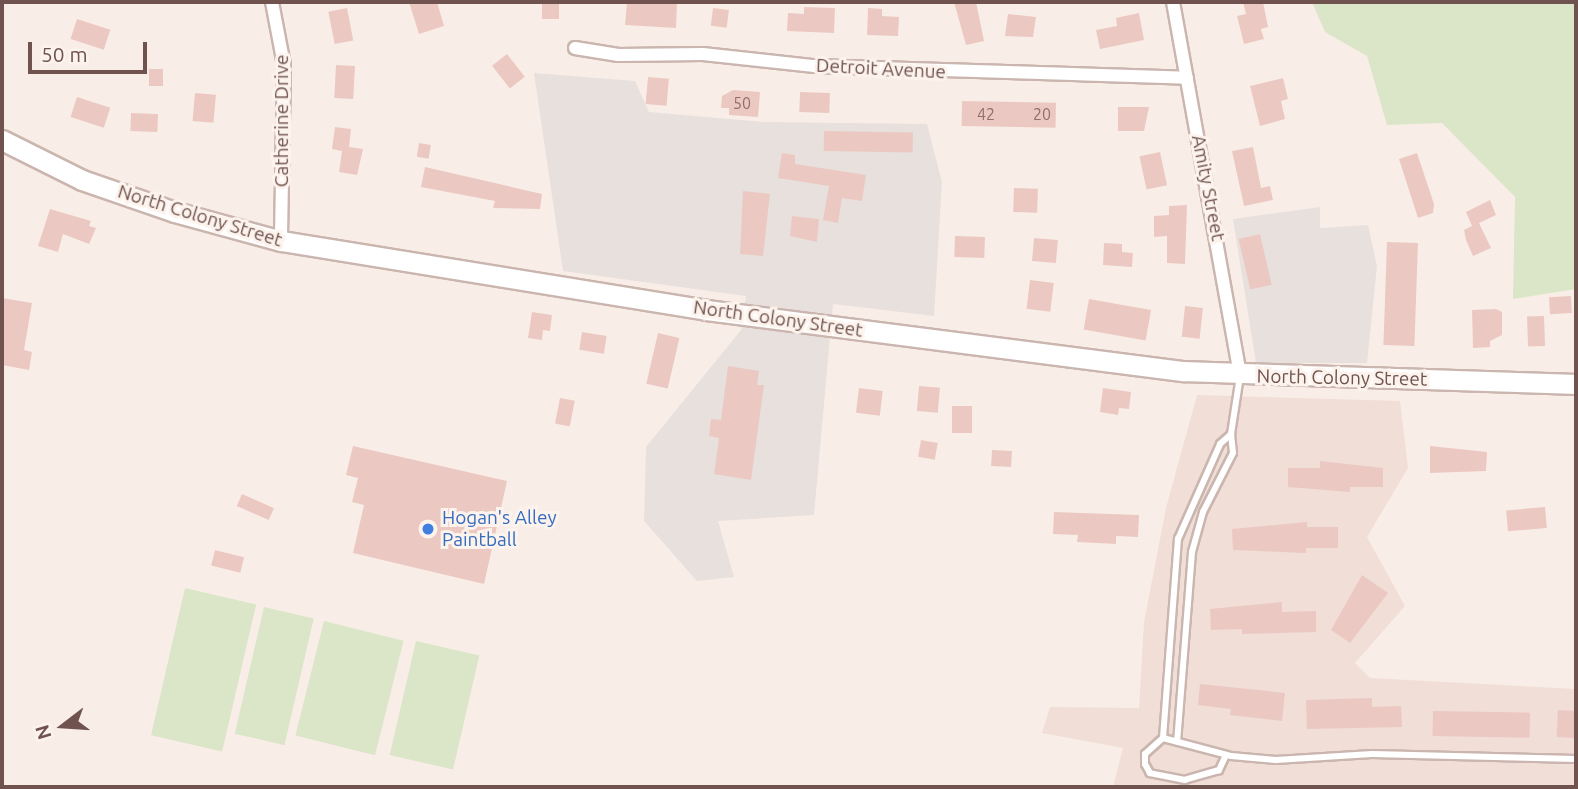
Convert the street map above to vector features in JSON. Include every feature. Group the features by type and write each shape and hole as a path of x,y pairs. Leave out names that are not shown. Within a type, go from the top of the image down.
{"main road":[{"name":"North Colony Street","path":"2,140 82,180 187,216 281,241 706,310 1240,376 1576,384"}],"street":[{"name":"Catherine Drive","path":"272,2 284,65 281,241"},
{"name":"Amity Street","path":"1173,2 1240,376"},
{"name":"Detroit Avenue","path":"575,48 618,55 703,54 828,67 1187,78"}],"lane":[{"path":"1177,741 1189,579 1203,512 1233,453 1231,434 1240,376"},
{"path":"1226,755 1219,770 1185,780 1150,773 1145,754 1163,738 1178,540 1190,504 1220,444 1231,434"},
{"path":"1175,572 1189,579"},
{"path":"1163,738 1226,755 1276,760 1372,754 1576,759"}],"shaded area":[{"path":"534,73 635,81 649,112 764,122 927,124 942,182 934,316 833,304 814,515 718,521 734,577 697,581 644,521 646,447 741,330 746,296 563,271"},
{"path":"1320,207 1320,228 1368,225 1377,266 1367,363 1256,363 1233,219"},
{"path":"1197,395 1400,401 1408,468 1367,537 1405,606 1355,663 1370,678 1576,689 1576,787 1113,787 1123,748 1042,733 1050,707 1139,708 1144,622 1166,508"}],"green space":[{"path":"1312,2 1576,2 1576,289 1513,299 1515,197 1442,123 1387,125 1367,56 1325,32"},
{"path":"185,588 256,604 222,752 151,735"},
{"path":"264,607 314,618 284,745 235,734"},
{"path":"324,621 404,641 375,755 295,735"},
{"path":"416,641 479,656 453,770 390,755"}],"building":[{"path":"409,2 437,2 444,26 419,34"},
{"path":"542,2 559,2 559,19 542,19"},
{"path":"677,2 676,28 625,25 627,3"},
{"path":"954,2 976,2 984,41 966,45"},
{"path":"1243,2 1263,2 1268,27 1261,29 1264,39 1244,44 1237,16 1246,14"},
{"path":"804,7 835,8 834,33 787,31 788,13 804,14"},
{"path":"347,8 353,40 335,44 328,12"},
{"path":"713,8 729,10 727,28 711,26"},
{"path":"868,8 882,9 882,16 899,17 898,36 867,35"},
{"path":"1139,13 1144,40 1100,49 1096,30 1117,26 1116,18"},
{"path":"1008,14 1036,17 1033,37 1005,36"},
{"path":"77,19 110,30 104,50 71,39"},
{"path":"507,54 525,77 510,89 492,66"},
{"path":"336,65 355,66 353,99 334,98"},
{"path":"149,69 163,69 163,86 149,86"},
{"path":"648,77 669,79 667,106 646,104"},
{"path":"1283,78 1288,99 1281,101 1285,119 1260,126 1250,86"},
{"path":"733,90 760,92 758,117 729,115 729,108 721,108 722,96"},
{"path":"800,92 830,93 829,113 799,112"},
{"path":"195,93 216,95 213,123 193,121"},
{"path":"77,97 110,108 104,128 71,117"},
{"path":"962,101 1056,103 1056,128 962,126"},
{"path":"1118,107 1149,107 1144,131 1118,131"},
{"path":"131,113 158,114 157,132 130,131"},
{"path":"335,127 351,129 349,147 363,149 357,175 339,172 342,151 332,149"},
{"path":"824,131 913,133 913,153 824,151"},
{"path":"419,143 431,145 429,159 417,157"},
{"path":"1253,147 1261,188 1270,186 1273,200 1244,206 1232,151"},
{"path":"1160,152 1167,185 1147,190 1139,156"},
{"path":"782,153 795,155 795,164 866,175 862,201 842,198 838,223 823,220 829,186 778,178"},
{"path":"1417,153 1434,204 1433,213 1418,218 1399,159"},
{"path":"425,167 542,194 540,209 493,208 495,201 421,187"},
{"path":"1014,188 1038,189 1037,213 1013,212"},
{"path":"743,191 770,194 763,256 740,254"},
{"path":"1490,200 1496,215 1479,223 1491,248 1473,256 1464,230 1472,226 1466,212"},
{"path":"1187,205 1185,264 1167,263 1167,236 1154,237 1154,216 1169,215 1169,206"},
{"path":"50,209 91,221 89,226 96,228 89,244 63,234 58,252 38,246"},
{"path":"792,216 819,219 817,242 790,236"},
{"path":"1260,234 1272,285 1250,290 1239,239"},
{"path":"955,236 985,237 984,258 954,257"},
{"path":"1034,238 1058,240 1056,263 1032,261"},
{"path":"1387,242 1418,243 1414,346 1383,345"},
{"path":"1104,243 1122,244 1122,252 1133,253 1132,267 1103,265"},
{"path":"1030,280 1054,283 1050,312 1026,309"},
{"path":"1571,296 1572,313 1550,314 1549,297"},
{"path":"2,298 32,303 24,350 32,352 29,370 2,365"},
{"path":"1089,299 1151,310 1146,340 1084,330"},
{"path":"1185,306 1203,308 1200,339 1182,337"},
{"path":"1496,309 1502,312 1502,335 1490,341 1490,347 1473,348 1472,310"},
{"path":"532,312 552,315 550,331 543,330 542,340 528,338"},
{"path":"1544,316 1545,346 1528,347 1527,317"},
{"path":"582,332 607,336 604,354 579,350"},
{"path":"658,333 679,338 668,389 646,384"},
{"path":"728,366 759,371 757,385 764,385 751,480 714,474 719,438 709,436 711,419 721,420"},
{"path":"919,386 940,388 938,413 917,411"},
{"path":"859,388 883,391 880,416 856,413"},
{"path":"1103,388 1131,392 1129,409 1119,408 1118,415 1100,412"},
{"path":"560,398 575,401 570,426 555,424"},
{"path":"952,406 972,406 972,433 952,433"},
{"path":"921,440 938,443 935,460 918,457"},
{"name":"Hogan's Alley Paintball","path":"353,446 507,481 484,584 353,553 364,505 352,502 358,478 346,475"},
{"path":"1430,446 1487,452 1486,471 1430,473"},
{"path":"992,450 1012,451 1011,467 991,466"},
{"path":"1320,461 1383,468 1383,487 1350,487 1350,492 1288,487 1288,468 1320,468"},
{"path":"242,494 274,508 269,520 237,506"},
{"path":"1545,507 1547,528 1508,531 1506,510"},
{"path":"1054,512 1139,515 1138,537 1116,536 1116,544 1077,542 1078,535 1053,534"},
{"path":"1307,522 1307,527 1338,527 1338,548 1306,548 1306,553 1233,550 1232,529"},
{"path":"215,550 244,557 240,573 211,566"},
{"path":"1362,575 1388,593 1350,643 1331,630"},
{"path":"1282,602 1282,612 1316,611 1316,632 1242,634 1242,629 1211,630 1210,609"},
{"path":"1200,684 1285,693 1282,721 1230,715 1231,709 1198,705"},
{"path":"1372,698 1372,707 1401,706 1402,727 1307,729 1306,700"},
{"path":"1558,710 1576,711 1575,738 1557,737"},
{"path":"1433,711 1530,713 1530,738 1433,736"}],"place":[{"name":"Hogan's Alley Paintball","path":"428,529"}]}
